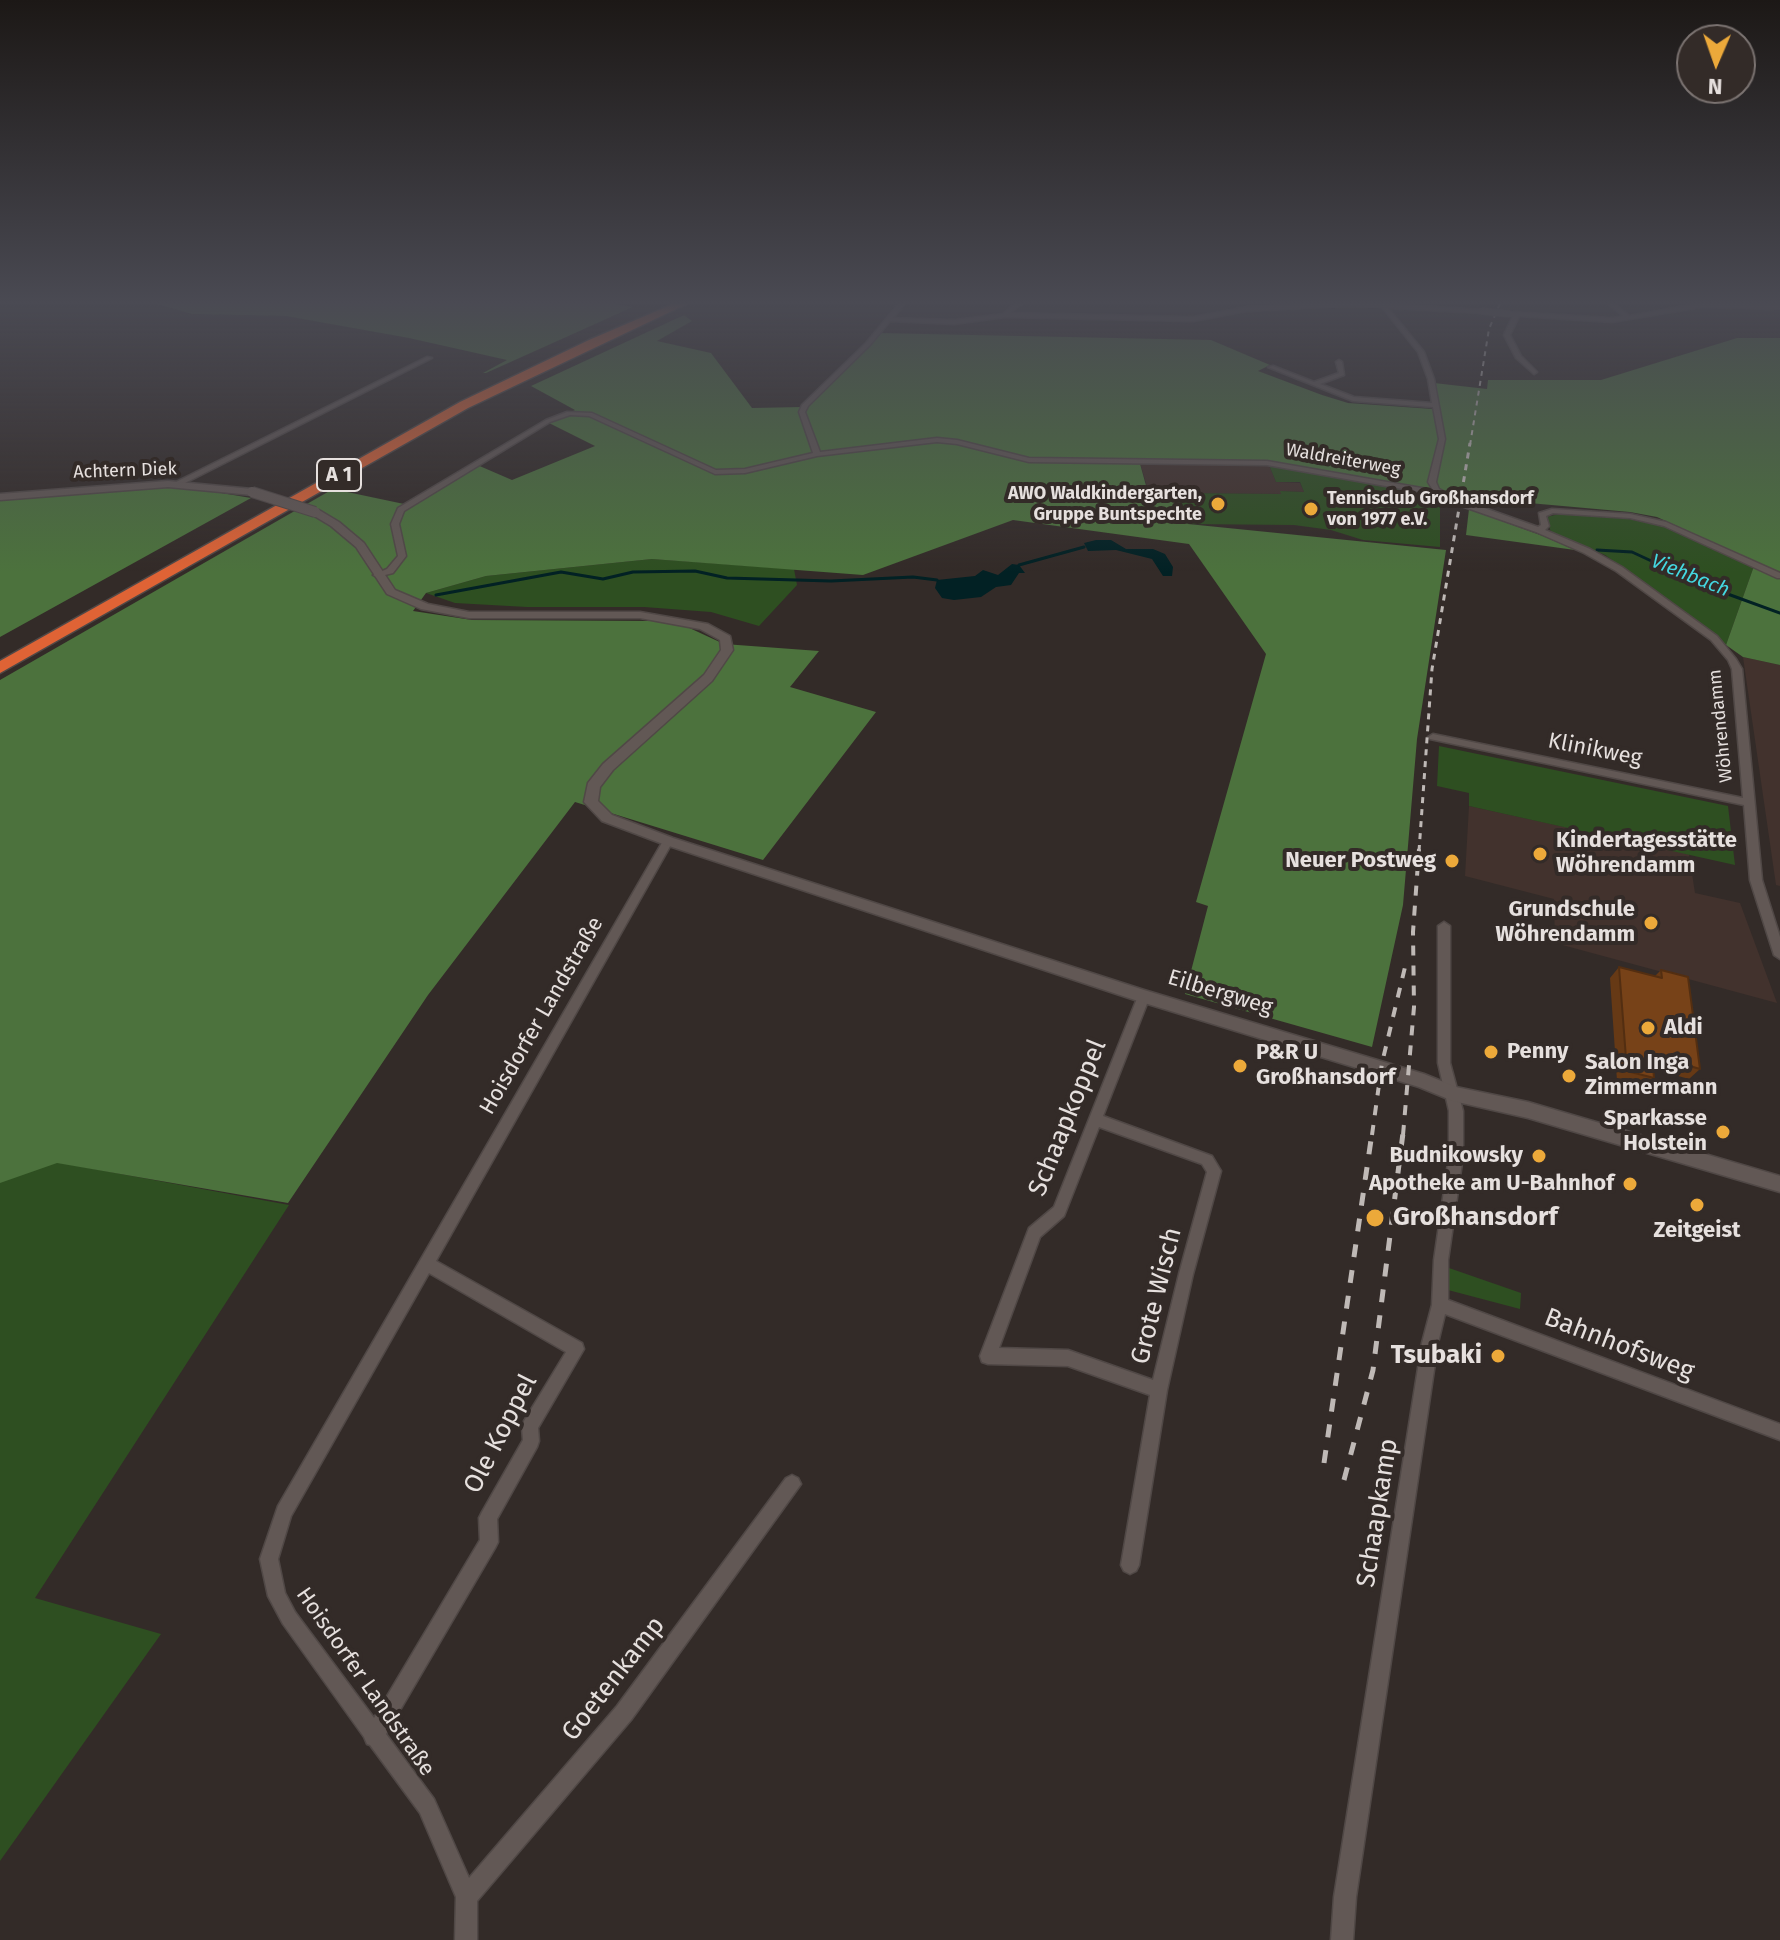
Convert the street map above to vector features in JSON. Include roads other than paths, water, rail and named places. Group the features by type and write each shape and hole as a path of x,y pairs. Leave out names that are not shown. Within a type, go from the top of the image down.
{"highway":[{"name":"A 1","path":"0,652 468,392"},
{"name":"A 1","path":"0,668 491,392"}],"main road":[{"name":"Achtern Diek","path":"0,497 116,486 176,484 252,492 315,512 335,524 360,545 377,575"},
{"path":"377,575 391,592 441,611 491,616 640,615 695,623 726,638 727,650 708,678 608,767 591,794 595,809 607,818 668,841"},
{"name":"Eilbergweg","path":"668,841 1144,996 1363,1062 1453,1094 1528,1110 1780,1186"}],"street":[{"path":"176,484 362,392"},
{"path":"817,454 802,412 819,392"},
{"path":"1333,392 1353,399 1436,405"},
{"path":"1432,392 1442,439 1432,482 1436,490 1446,495"},
{"name":"Waldreiterweg","path":"377,575 390,571 402,556 395,524 401,510 559,415 580,412 715,472 745,471 817,454 937,440 1029,460 1267,463 1446,495"},
{"name":"Wöhrendamm","path":"1446,495 1466,506 1539,530 1619,569 1714,638 1728,653 1737,669 1756,880 1780,955"},
{"path":"1539,530 1545,526 1542,515 1552,511 1630,516 1666,524 1780,576"},
{"name":"Klinikweg","path":"1433,737 1748,802"},
{"name":"Hoisdorfer Landstraße","path":"466,1940 467,1897 427,1806 289,1618 274,1587 269,1559 284,1512 668,841"},
{"path":"1444,926 1444,1063 1453,1094"},
{"name":"Schaapkoppel","path":"1144,996 1059,1211 1034,1233 988,1356 1068,1358 1159,1390"},
{"name":"Schaapkamp","path":"1342,1940 1345,1897 1430,1343 1440,1305 1441,1260 1456,1150 1457,1119 1453,1094"},
{"name":"Grote Wisch","path":"1094,1119 1207,1160 1214,1171 1159,1390 1130,1565"},
{"name":"Ole Koppel","path":"374,1737 489,1542 488,1518 531,1441 530,1427 576,1349 426,1263"},
{"name":"Bahnhofsweg","path":"1440,1305 1780,1432"},
{"name":"Goetenkamp","path":"467,1897 624,1713 792,1484"}],"water":[{"path":"1111,540 1126,549 1153,549 1165,554 1173,567 1172,576 1163,576 1152,559 1116,550 1088,551 1084,543"},
{"path":"1012,564 1019,565 1025,573 1019,573 1011,585 996,587 981,597 942,598 935,588 937,580 975,576 983,570 998,575"}],"waterway":[{"path":"1019,565 1084,547"},
{"name":"Viehbach","path":"1597,550 1632,552 1673,571 1698,578 1714,589 1780,613"},
{"path":"436,595 561,572 603,579 633,572 695,571 727,578 831,581 913,577 937,580"}],"railway":[{"path":"1470,445 1479,392"},
{"path":"1419,851 1432,669 1470,443"},
{"path":"1403,1135 1414,1007 1413,932 1419,849"},
{"path":"1372,1135 1382,1063 1406,963"},
{"path":"1324,1463 1372,1133"},
{"path":"1344,1480 1373,1370 1403,1133"}],"place":[{"name":"AWO Waldkindergarten, Gruppe Buntspechte","path":"1218,504"},
{"name":"Tennisclub Großhansdorf von 1977 e.V.","path":"1311,509"},
{"name":"Kindertagesstätte Wöhrendamm","path":"1540,854"},
{"name":"Neuer Postweg","path":"1452,861"},
{"name":"Grundschule Wöhrendamm","path":"1651,923"},
{"name":"Aldi","path":"1648,1028"},
{"name":"Penny","path":"1491,1052"},
{"name":"P&R U Großhansdorf","path":"1240,1066"},
{"name":"Salon Inga Zimmermann","path":"1569,1076"},
{"name":"Sparkasse Holstein","path":"1723,1132"},
{"name":"Budnikowsky","path":"1539,1156"},
{"name":"Apotheke am U-Bahnhof","path":"1630,1184"},
{"name":"Zeitgeist","path":"1697,1205"},
{"name":"Großhansdorf","path":"1375,1218"},
{"name":"Tsubaki","path":"1498,1356"}]}
